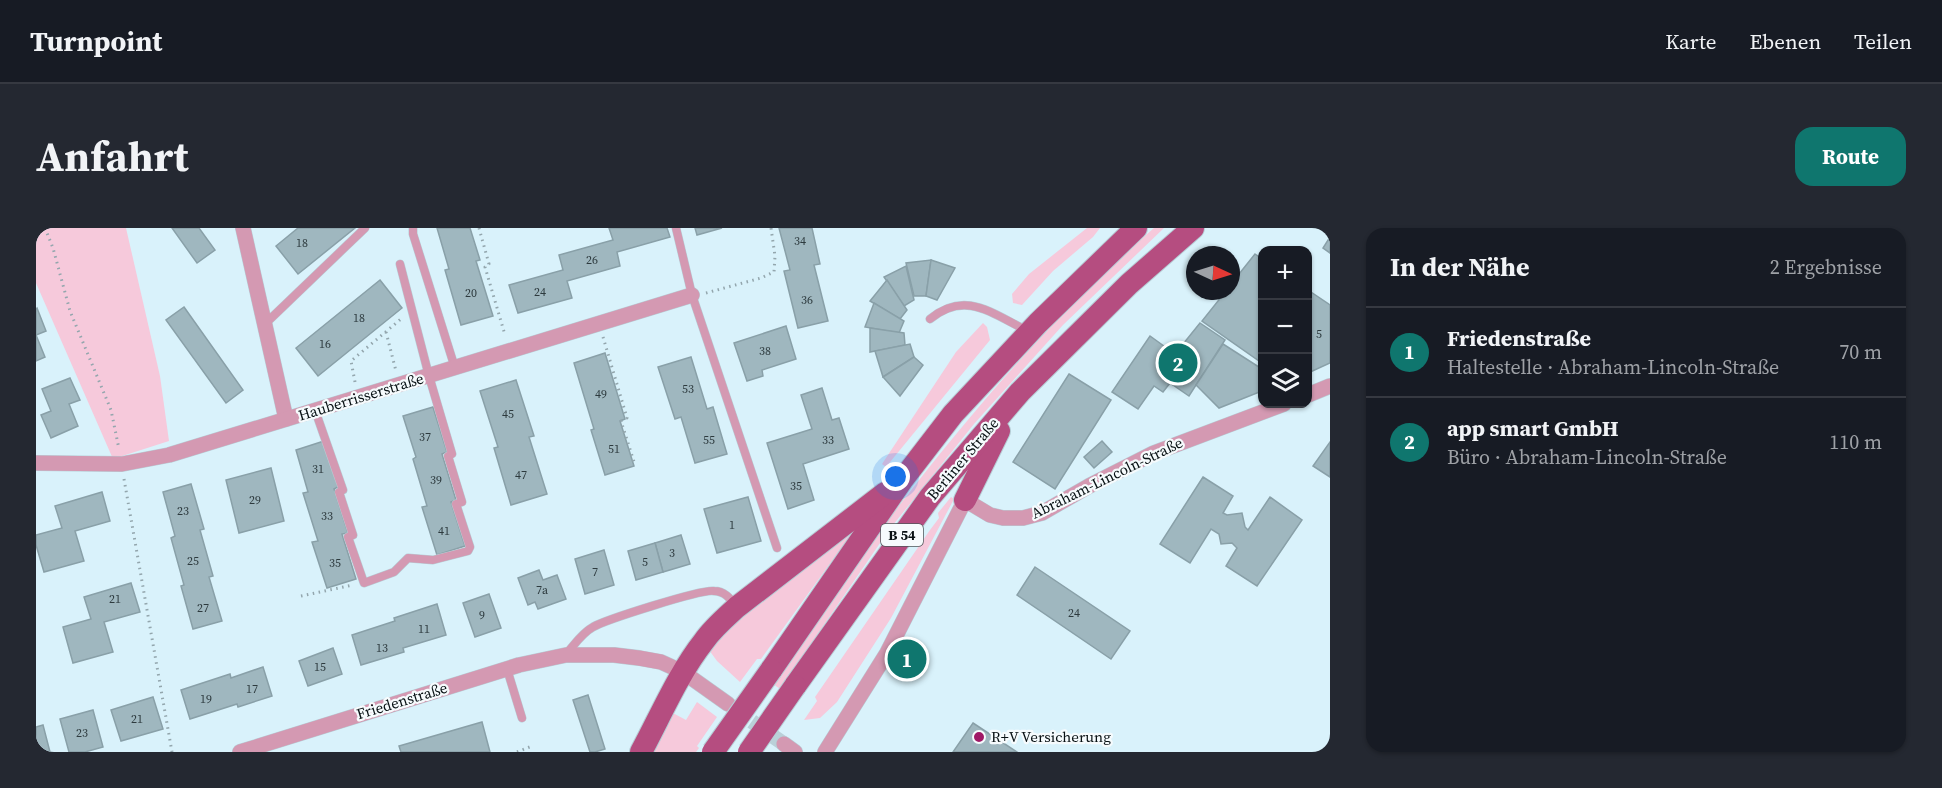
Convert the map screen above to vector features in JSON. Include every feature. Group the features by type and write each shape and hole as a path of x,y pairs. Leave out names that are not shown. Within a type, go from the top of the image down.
{"main road":[{"name":"B 54","path":"713,752 903,479 953,414 1030,332 1111,250 1136,228"},
{"name":"Berliner Straße","path":"749,752 930,497 1020,392 1129,284 1193,228"},
{"path":"965,500 989,448 1020,392"},
{"path":"641,752 683,672 704,640 737,607 903,479"}],"street":[{"path":"243,228 286,419"},
{"path":"1111,250 1116,228"},
{"name":"Hauberrisserstraße","path":"36,463 122,464 169,455 692,295"},
{"path":"1312,393 1330,386"},
{"name":"Abraham-Lincoln-Straße","path":"965,500 990,515 1003,518 1023,518 1042,513 1154,453 1273,408"},
{"path":"825,752 887,652 965,500"},
{"name":"Friedenstraße","path":"240,752 507,669 566,655 614,655 661,662 683,672 728,704"}],"lane":[{"path":"264,324 365,228"},
{"path":"413,228 454,368"},
{"path":"676,228 692,295 777,548"},
{"path":"315,410 343,490 339,492 353,535 348,537 364,583 394,572 408,558 433,560 468,551 470,548 456,504 462,502 447,456 452,454 400,264"},
{"path":"930,319 943,309 960,304 972,305 1030,332"},
{"path":"566,655 580,638 595,626 692,594 707,590 724,593 737,607"},
{"path":"507,669 522,718"}],"path":[{"path":"45,228 53,248 70,311 111,410 172,752"},
{"path":"479,228 489,264 485,267 510,351"},
{"path":"692,295 761,278 774,272 775,256 771,228"},
{"path":"358,398 351,361 412,310"},
{"path":"599,324 627,418 621,422 635,465"},
{"path":"386,332 400,385"},
{"path":"301,596 364,583"},
{"path":"517,752 532,746"}],"shaded area":[{"path":"36,228 126,228 160,376 169,441 113,459 36,283"},
{"path":"1087,228 1100,228 1093,237 1053,271 1022,305 1013,303 1012,294 1029,274"},
{"path":"1154,228 1164,228 1063,325 974,424 889,530 780,689 773,684 885,524 946,446 1012,369 1081,295"},
{"path":"983,323 987,327 990,340 886,467 882,464 956,352"},
{"path":"951,497 954,499 891,618 837,702 820,718 804,720 817,701 815,697 939,518 938,513"},
{"path":"855,529 761,659 757,659 740,682 717,661 709,650 745,613"},
{"path":"697,702 717,717 697,746 699,748 696,752 651,752 671,712 686,720"}],"building":[{"path":"172,228 199,228 215,250 197,263"},
{"path":"298,228 355,228 298,274 276,246"},
{"path":"437,228 470,228 480,260 476,261 493,316 461,325 445,270 449,269"},
{"path":"609,228 667,228 670,237 617,252 620,266 567,281 572,298 518,313 509,285 563,270 559,255 613,240"},
{"path":"695,228 722,228 697,235"},
{"path":"779,228 812,228 820,264 814,265 828,321 798,328 784,271 790,270"},
{"path":"1330,237 1330,253 1323,248"},
{"path":"1255,254 1258,256 1258,360 1202,321 1219,300 1240,300 1240,273"},
{"path":"931,260 926,296 914,296 906,263"},
{"path":"931,260 955,268 937,300 926,296"},
{"path":"906,266 914,300 904,306 884,277"},
{"path":"380,280 402,308 318,376 296,348"},
{"path":"887,280 907,310 900,319 870,301"},
{"path":"1312,293 1330,305 1330,363 1312,371"},
{"path":"874,303 904,321 899,333 865,327"},
{"path":"184,307 243,390 226,403 166,320"},
{"path":"37,308 46,331 36,335 36,309"},
{"path":"1200,323 1225,340 1189,396 1170,383 1163,392 1154,386 1138,409 1112,392 1150,336 1175,354"},
{"path":"786,326 796,359 762,370 763,376 747,381 734,343"},
{"path":"870,328 904,333 905,345 870,352"},
{"path":"36,335 45,357 36,361"},
{"path":"910,344 914,357 883,377 875,351"},
{"path":"1223,344 1258,366 1258,393 1219,408 1196,385"},
{"path":"605,353 625,419 620,421 634,466 605,475 574,363"},
{"path":"691,357 707,409 713,407 727,454 695,463 681,417 675,419 658,367"},
{"path":"914,357 923,365 900,396 883,377"},
{"path":"1069,374 1111,400 1055,489 1013,462"},
{"path":"70,378 80,400 69,404 78,426 51,438 41,415 51,411 42,389"},
{"path":"516,380 534,436 529,437 547,494 511,505 494,448 498,447 480,391"},
{"path":"822,388 832,420 839,418 849,449 803,464 814,500 788,509 767,443 812,429 801,395"},
{"path":"433,407 447,452 442,454 456,500 451,502 465,546 437,555 422,507 427,506 413,459 416,457 403,416"},
{"path":"324,441 338,487 334,489 348,533 342,534 356,579 327,588 312,542 318,541 303,493 308,492 296,450"},
{"path":"1102,441 1112,452 1094,468 1084,457"},
{"path":"1330,442 1330,477 1313,466"},
{"path":"271,468 284,521 239,533 226,480"},
{"path":"1203,477 1233,496 1223,513 1227,515 1242,513 1245,527 1248,530 1270,497 1302,520 1257,586 1226,566 1237,548 1232,543 1221,544 1219,534 1211,529 1190,563 1160,544"},
{"path":"191,484 204,529 200,530 213,576 209,577 222,621 193,629 181,586 184,585 171,538 175,536 163,492"},
{"path":"102,492 110,521 75,531 84,561 44,572 36,545 36,535 62,528 55,506"},
{"path":"748,497 761,541 717,553 704,509"},
{"path":"681,535 690,564 663,572 655,543"},
{"path":"655,543 663,572 636,580 628,551"},
{"path":"604,550 614,585 585,594 575,559"},
{"path":"1035,567 1130,631 1111,659 1017,595"},
{"path":"539,570 543,580 557,575 566,599 538,609 535,602 528,605 518,578"},
{"path":"131,583 140,612 104,622 113,652 73,663 63,627 91,619 84,597"},
{"path":"489,594 501,628 475,637 463,603"},
{"path":"437,604 446,635 403,648 404,652 361,665 352,635"},
{"path":"333,648 342,674 308,686 299,661"},
{"path":"263,667 272,696 190,719 181,690 230,674 231,678"},
{"path":"588,695 605,749 595,752 590,752 573,700"},
{"path":"153,697 163,729 121,741 111,710"},
{"path":"93,710 103,747 85,752 69,752 60,719"},
{"path":"482,722 490,752 401,752 399,746"},
{"name":"R+V Versicherung","path":"973,723 1017,752 953,752"},
{"path":"43,725 50,752 36,752 36,727"}],"tunnel":[{"path":"733,708 784,744"}],"place":[{"name":"app smart GmbH","path":"1178,363"},
{"name":"Friedenstraße","path":"907,659"},
{"name":"R+V Versicherung","path":"979,737"}]}
